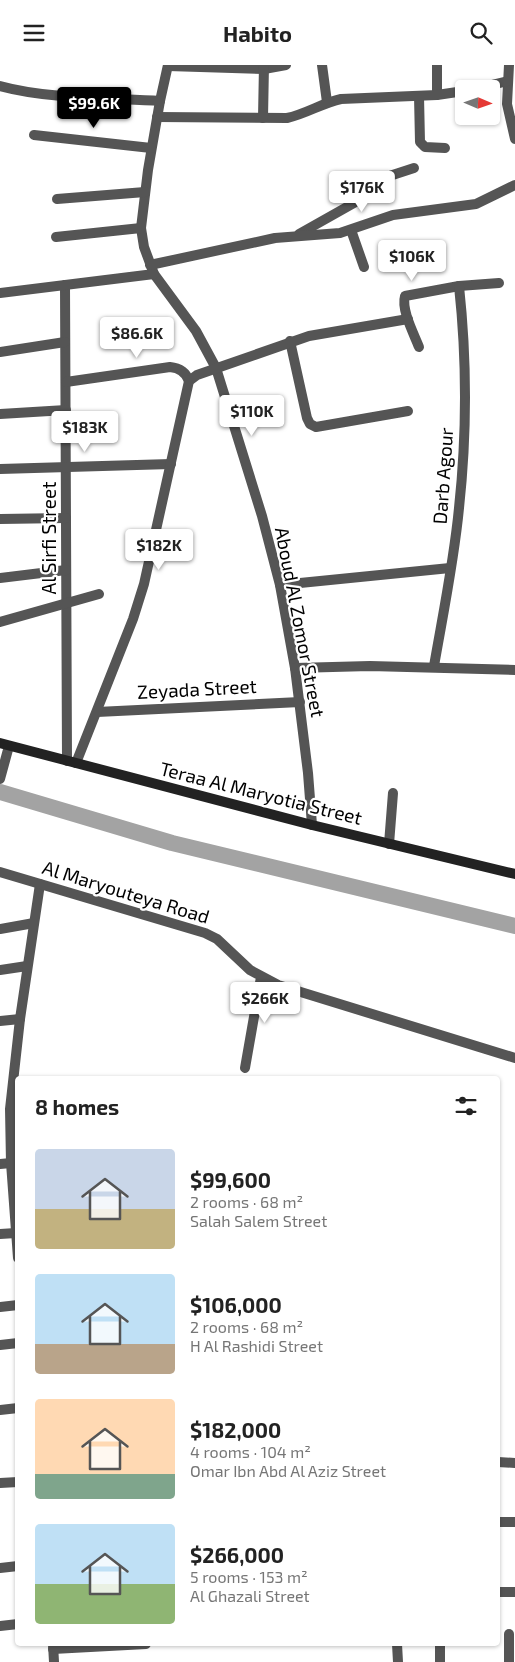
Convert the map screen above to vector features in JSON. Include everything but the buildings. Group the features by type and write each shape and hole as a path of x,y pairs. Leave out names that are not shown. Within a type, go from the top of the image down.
{"main road":[{"name":"Teraa Al Maryotia Street","path":"5,744 312,825 515,874"}],"street":[{"path":"168,65 264,67 286,65"},
{"name":"Aboud Al Zomor Street","path":"168,65 151,148 145,192 142,228 144,247 152,270 196,331 216,368 262,516 280,585 295,668 312,825"},
{"path":"322,65 327,102"},
{"path":"437,65 437,95"},
{"path":"508,65 508,104 515,139"},
{"path":"263,118 264,67"},
{"path":"500,83 508,81"},
{"path":"0,86 24,91 64,95 160,101"},
{"path":"157,117 276,119 298,116 327,102 353,97 419,96 455,92"},
{"path":"419,96 420,142 425,147 445,148"},
{"path":"34,135 151,148"},
{"path":"296,235 354,203 362,187 368,183 414,168"},
{"path":"0,293 65,285 152,270 275,238 296,235 326,235 351,230 393,215 476,203 515,185"},
{"path":"57,199 145,192"},
{"path":"56,237 142,228"},
{"path":"351,230 364,267"},
{"path":"419,347 408,319 404,301 405,296 460,286 499,283"},
{"name":"Al Sirfi Street","path":"65,285 66,603 72,762"},
{"name":"Darb Agour","path":"434,666 459,510 465,404 464,337 460,286"},
{"path":"72,762 97,712 133,619 144,584 189,381 192,377 290,341 331,331 408,319"},
{"path":"290,341 307,418 313,426 408,411"},
{"path":"0,352 65,342"},
{"path":"66,382 170,367 180,369 189,381"},
{"path":"0,415 66,410"},
{"path":"0,469 171,464"},
{"path":"0,519 66,518"},
{"path":"280,585 450,568"},
{"path":"0,578 66,570"},
{"path":"0,622 99,594"},
{"path":"295,668 370,665 515,670"},
{"name":"Zeyada Street","path":"97,712 300,702"},
{"path":"0,779 5,762 5,744"},
{"path":"389,844 393,793"},
{"name":"Al Maryouteya Road","path":"0,872 206,933 217,939 250,970 278,985 515,1058"},
{"path":"15,1076 20,1019 40,884"},
{"path":"0,929 34,923"},
{"path":"0,970 27,966"},
{"path":"245,1067 261,977"},
{"path":"0,1021 20,1019"},
{"path":"15,1081 5,1110 5,1164 15,1227"},
{"path":"0,1235 15,1233"},
{"path":"0,1307 15,1305"},
{"path":"0,1345 15,1343"},
{"path":"0,1410 15,1408"},
{"path":"500,1463 515,1463"},
{"path":"0,1483 15,1482"},
{"path":"500,1522 515,1522"},
{"path":"0,1569 15,1566"},
{"path":"500,1592 515,1592"},
{"path":"0,1626 15,1624"},
{"path":"509,1634 509,1662"},
{"path":"53,1646 54,1662"},
{"path":"397,1646 398,1662"},
{"path":"440,1646 440,1662"}],"waterway":[{"path":"0,792 172,843 515,926"}]}
